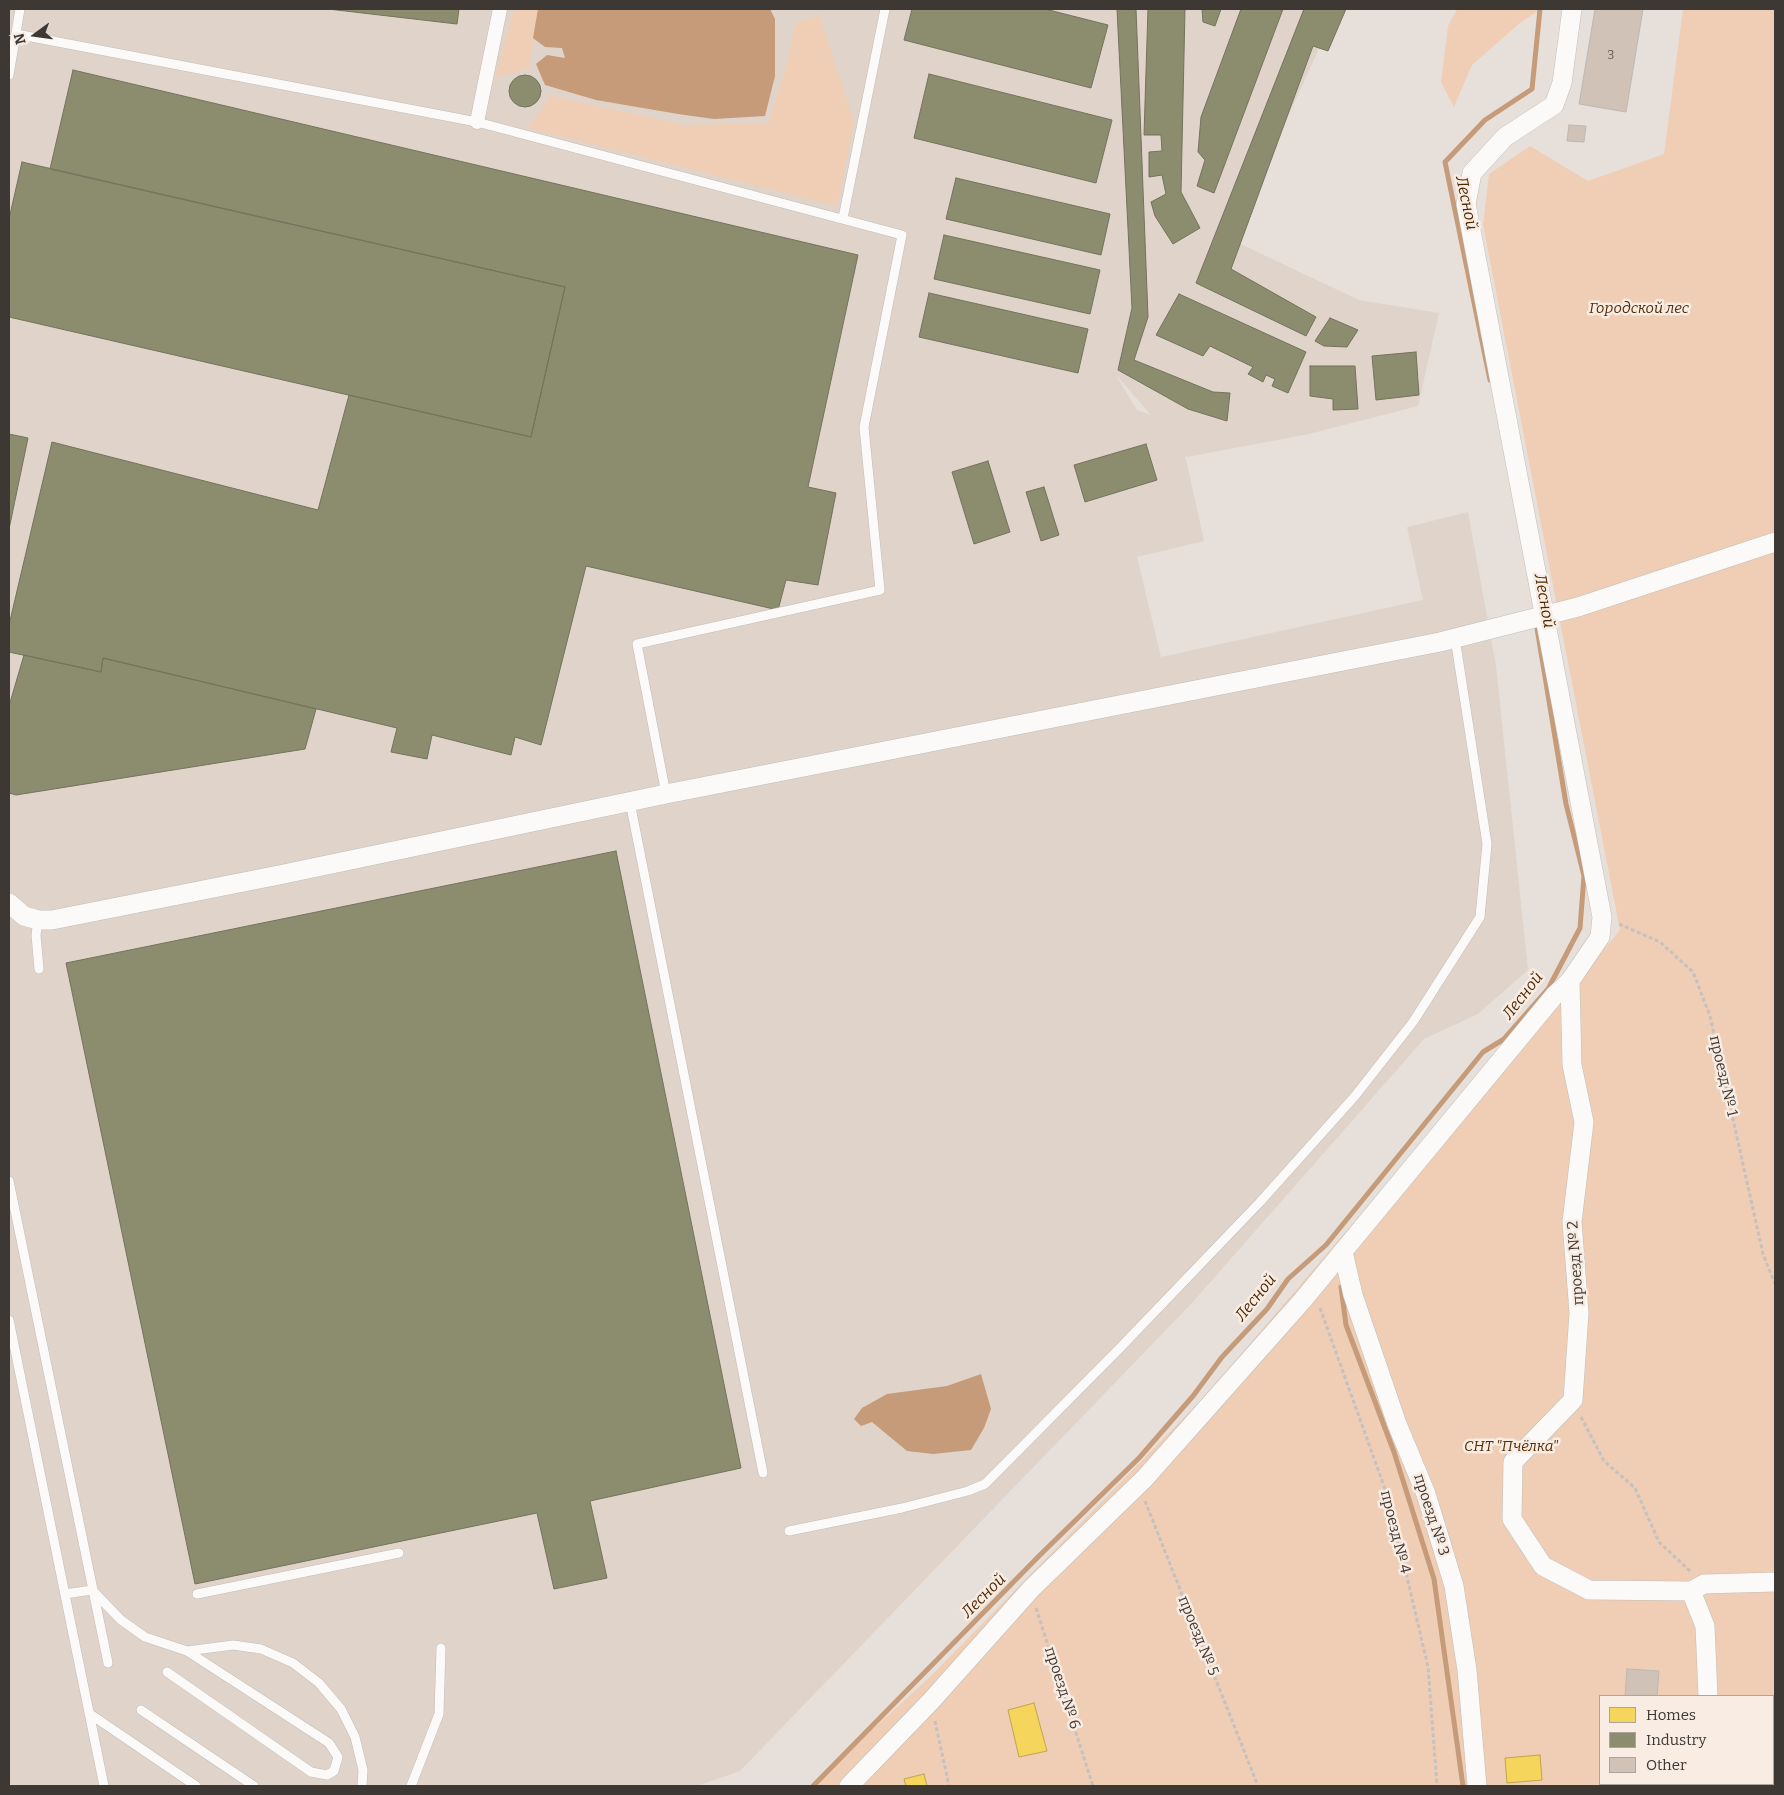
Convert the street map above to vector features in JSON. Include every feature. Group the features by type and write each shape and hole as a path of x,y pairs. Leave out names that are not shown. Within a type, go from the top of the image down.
{"street":[{"path":"478,122 500,9"},
{"path":"850,1786 931,1701 1030,1590 1138,1485 1313,1288 1554,996 1570,981 1600,937 1602,917 1466,204 1472,173 1506,138 1554,105 1562,83 1572,9"},
{"path":"9,903 24,916 38,920 52,920 270,877 666,794 1455,638 1578,607 1775,542"},
{"name":"проезд № 2","path":"1570,981 1572,1065 1584,1122 1572,1222 1579,1313 1573,1400"},
{"name":"проезд № 3","path":"1343,1252 1352,1294 1397,1424 1426,1494 1454,1586 1467,1670 1477,1786"},
{"path":"1573,1400 1513,1462 1512,1519 1544,1566 1589,1590 1698,1588 1775,1582"},
{"path":"1698,1588 1705,1626 1708,1695"}],"lane":[{"path":"9,75 20,9"},
{"path":"843,218 885,9"},
{"path":"16,34 478,122 902,235 864,427 880,590 637,644 666,794"},
{"path":"789,1531 902,1508 968,1491 985,1484 1117,1351 1260,1202 1355,1096 1413,1022 1480,916 1481,908 1487,844 1455,638"},
{"path":"630,802 763,1473"},
{"path":"38,920 36,935 39,969"},
{"path":"9,1181 108,1663"},
{"path":"9,1320 104,1786"},
{"path":"197,1594 399,1553"},
{"path":"65,1594 92,1590"},
{"path":"92,1590 121,1620 145,1637 187,1651 329,1743 338,1757 334,1771 327,1775 311,1772 167,1672"},
{"path":"187,1651 233,1644 261,1648 293,1663 319,1683 341,1709 355,1737 363,1770 362,1786"},
{"path":"411,1786 439,1714 441,1648"},
{"path":"141,1710 254,1786"},
{"path":"90,1714 196,1786"}],"path":[{"name":"проезд № 1","path":"1602,917 1660,942 1693,972 1710,1016 1763,1254 1775,1284"},
{"name":"проезд № 4","path":"1313,1288 1389,1500 1428,1666 1437,1786"},
{"path":"1573,1400 1604,1461 1635,1488 1659,1542 1698,1588"},
{"name":"проезд № 5","path":"1138,1485 1258,1786"},
{"name":"проезд № 6","path":"1030,1590 1093,1786"},
{"path":"931,1701 948,1786"}],"shaded area":[{"path":"9,9 1337,9 1232,240 1359,300 1439,313 1418,406 1309,434 1187,457 1185,455 1204,541 1137,557 1161,657 1423,600 1407,527 1468,512 1496,666 1528,970 1478,1014 1424,1039 1192,1303 740,1771 697,1786 9,1786","holes":["1116,375 1151,415 1137,410"]},
{"path":"538,9 770,9 775,19 775,76 765,116 714,119 678,114 596,100 545,85 536,64 547,55 565,58 562,48 545,47 533,38"},
{"path":"981,1374 991,1409 984,1428 971,1450 933,1454 907,1451 872,1422 861,1426 854,1419 862,1408 887,1394 947,1386"}],"green space":[{"path":"514,9 538,9 529,68 495,78"},
{"path":"1457,9 1541,9 1520,23 1472,65 1454,107 1441,82 1448,26"},
{"name":"СНТ \"Пчёлка\"","path":"1683,9 1775,9 1775,1786 811,1786 933,1674 1206,1395 1477,1078 1550,1014 1620,930 1483,225 1489,174 1530,146 1588,181 1664,154"},
{"path":"819,15 854,122 837,206 528,128 551,96 685,125 768,123 788,61 795,24"}],"building: Homes":[{"path":"1034,1703 1047,1751 1019,1757 1008,1710"},
{"path":"1540,1755 1542,1780 1507,1783 1505,1758"},
{"path":"924,1774 927,1786 906,1786 904,1779"}],"building: Industry":[{"path":"328,9 459,9 457,24"},
{"path":"912,9 1045,9 1108,25 1091,88 904,40"},
{"path":"1117,9 1136,9 1148,317 1134,360 1213,392 1230,393 1227,421 1188,409 1118,370 1132,308"},
{"path":"1148,9 1185,9 1181,192 1200,228 1173,244 1155,216 1151,202 1166,194 1162,175 1149,177 1149,152 1162,151 1161,135 1144,135"},
{"path":"1202,9 1221,9 1215,26 1203,22"},
{"path":"1241,9 1283,9 1214,193 1197,186 1205,160 1198,152 1201,117"},
{"path":"1304,9 1346,9 1328,51 1313,46 1231,269 1316,317 1306,336 1196,283"},
{"path":"73,70 858,255 808,487 836,493 818,585 786,580 778,610 586,566 541,745 515,737 511,755 432,735 427,759 391,752 397,728 103,658 101,672 9,652 9,625 52,442 318,510 349,395 531,437 565,287 50,169"},
{"path":"929,74 1112,120 1096,183 914,138"},
{"path":"525,75 531,76 536,80 540,85 540,97 536,102 531,106 525,107 519,106 514,102 510,97 509,91 510,85 514,80 519,76"},
{"path":"22,162 565,287 531,437 9,317 9,219"},
{"path":"956,178 1110,214 1101,255 946,219"},
{"path":"944,235 1100,270 1090,314 934,279"},
{"path":"929,293 1088,329 1078,373 919,337"},
{"path":"1179,294 1306,352 1288,393 1272,386 1275,379 1266,375 1263,382 1248,374 1253,367 1210,346 1203,356 1156,335"},
{"path":"1330,318 1358,330 1347,347 1324,346 1315,341"},
{"path":"1416,352 1419,395 1376,400 1372,356"},
{"path":"1310,366 1355,366 1358,409 1333,410 1333,399 1310,396"},
{"path":"9,434 28,438 9,529"},
{"path":"1146,444 1157,480 1085,502 1074,465"},
{"path":"988,461 1010,532 974,544 952,472"},
{"path":"1044,487 1059,535 1041,541 1026,492"},
{"path":"24,655 101,672 103,658 316,709 305,749 16,795 9,793 9,706"},
{"path":"616,851 741,1468 590,1501 607,1578 554,1589 537,1513 195,1584 66,963"}],"building: Other":[{"path":"1595,9 1643,9 1626,112 1579,104"},
{"path":"1569,125 1586,126 1584,142 1567,141"},
{"path":"1627,1669 1659,1671 1657,1695 1625,1695"}],"waterway":[{"name":"Лесной","path":"1490,380 1445,162 1485,120 1532,89 1540,9"},
{"name":"Лесной","path":"813,1786 1038,1557 1139,1458 1193,1396 1222,1357 1267,1309 1288,1279 1326,1245 1483,1052 1504,1039 1548,989 1580,928 1584,876 1566,804 1536,622"},
{"path":"1341,1287 1346,1325 1394,1452 1434,1579 1463,1786"}],"park label":[{"name":"Городской лес","path":"1639,309"}]}
